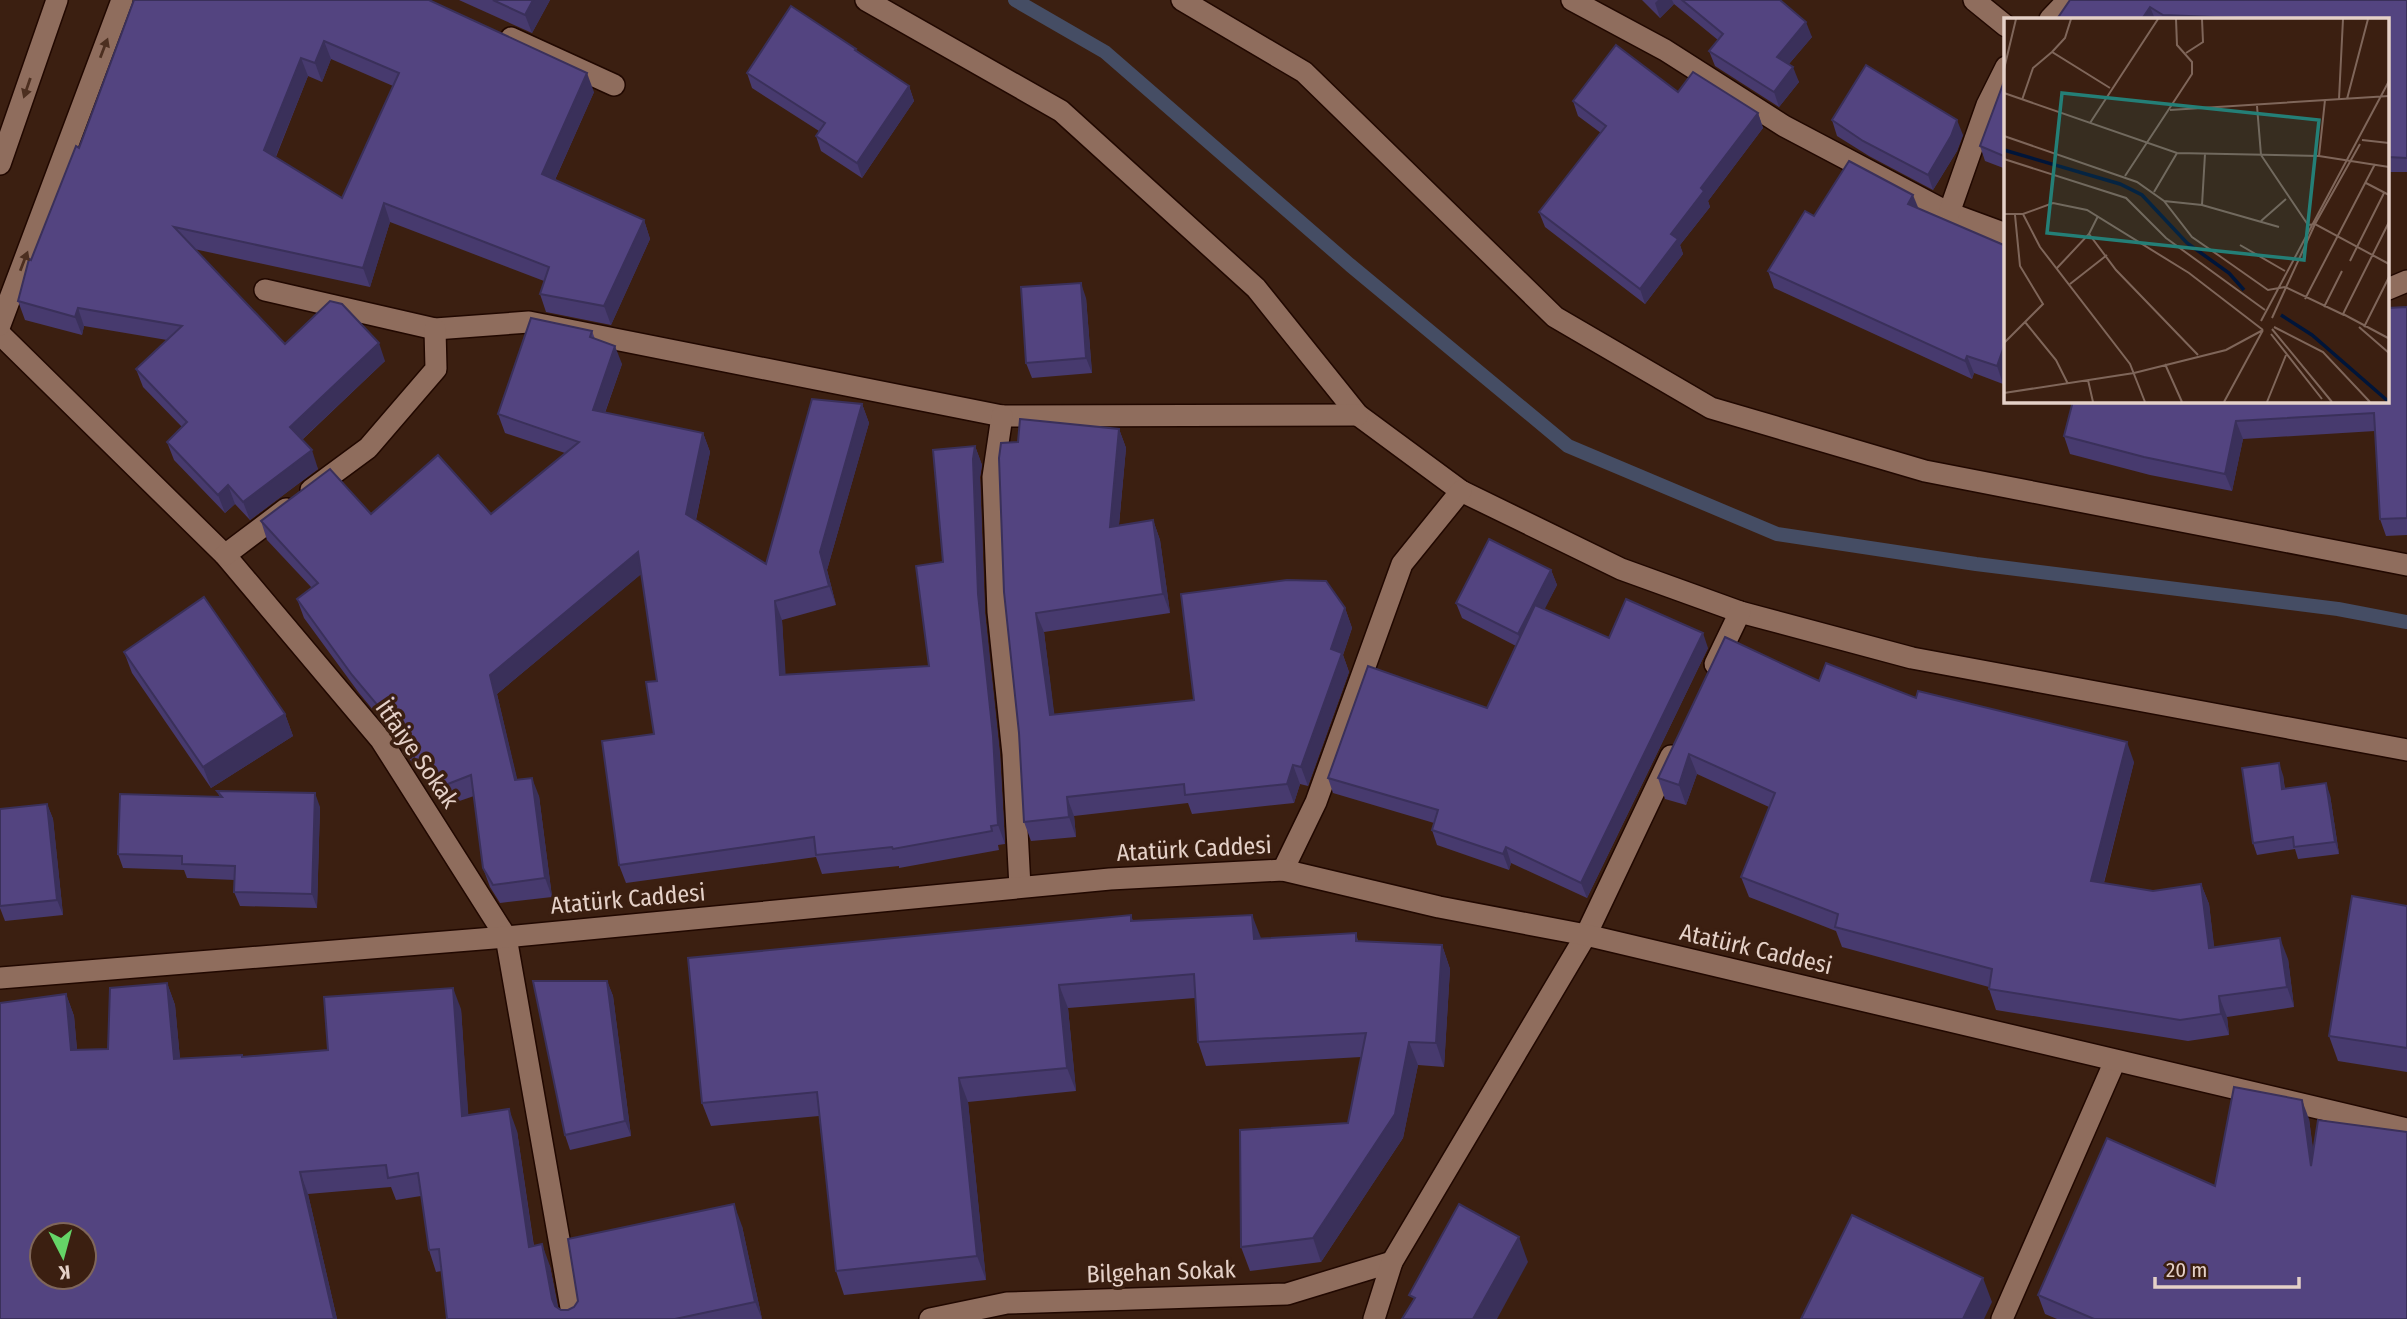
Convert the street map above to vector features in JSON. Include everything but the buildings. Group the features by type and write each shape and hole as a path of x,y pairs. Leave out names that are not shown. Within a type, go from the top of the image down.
{"street":[{"path":"0,164 57,0"},
{"path":"0,325 122,0"},
{"path":"866,0 1061,111 1256,288 1358,415 1461,491 1621,569 1740,612 1912,658 2407,750"},
{"path":"1182,0 1304,72 1555,317 1710,408 1924,471 2407,565"},
{"path":"1572,0 1665,50 1784,126 1949,214 2004,233"},
{"path":"1974,0 2004,24"},
{"path":"2051,18 2068,0"},
{"path":"489,28 614,85"},
{"path":"1949,214 1987,105 2004,71"},
{"path":"2390,288 2407,281"},
{"path":"265,290 435,329 529,322 1002,416 1358,415"},
{"path":"225,555 368,448 436,369 435,329"},
{"name":"İtfaiye Sokak","path":"0,334 225,555 381,740 506,937 573,1319"},
{"path":"1002,416 993,477 998,612 1013,754 1020,887"},
{"path":"1283,870 1316,802 1402,564 1461,491"},
{"path":"1704,687 1740,612"},
{"path":"1374,1319 1392,1262 1586,935 1681,737"},
{"name":"Atatürk Caddesi","path":"0,978 506,937 1111,879 1283,870 1439,907 1586,935 2407,1129"},
{"path":"2002,1319 2115,1061"},
{"name":"Bilgehan Sokak","path":"930,1319 1007,1303 1287,1294 1392,1262"}],"waterway":[{"path":"1015,0 1105,52 1350,265 1568,446 1777,534 1976,564 2338,609 2407,622"}]}
